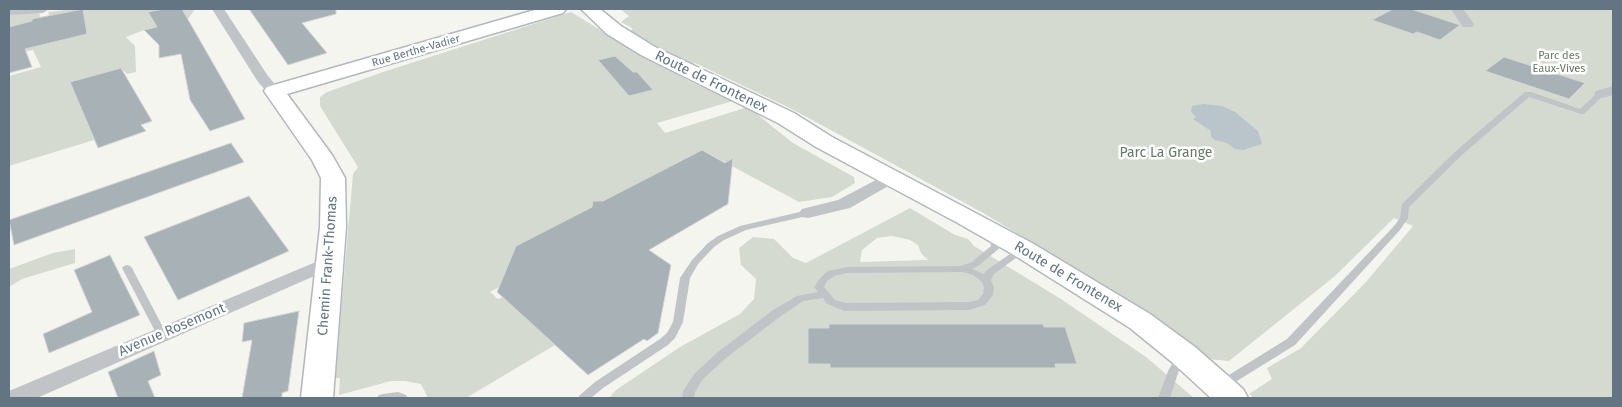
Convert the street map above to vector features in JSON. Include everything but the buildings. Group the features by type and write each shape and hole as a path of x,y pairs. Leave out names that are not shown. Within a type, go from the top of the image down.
{"main road":[{"name":"Rue Berthe-Vadier","path":"274,91 557,9"},
{"name":"Route de Frontenex","path":"590,9 599,19 628,40 752,100 1022,249 1140,320 1184,355 1222,394"},
{"name":"Chemin Frank-Thomas","path":"274,91 324,160 333,178 333,227 316,398"}],"street":[{"path":"9,11 44,9"},
{"path":"218,9 263,79 274,91"},
{"path":"1457,9 1468,24"},
{"path":"808,213 844,204 891,177"},
{"name":"Avenue Rosemont","path":"15,398 330,262"}],"lane":[{"path":"1222,394 1291,342 1397,228 1404,218 1405,206 1460,152 1528,94 1581,112 1607,92"},
{"path":"584,398 599,385 664,342 671,335 678,322 685,278 695,262 712,245 721,238 743,228 808,213"},
{"path":"962,270 975,264 996,247 992,232"},
{"path":"986,280 990,272 1022,249"},
{"path":"127,268 162,334"},
{"path":"847,270 962,270 976,273 986,280 989,288 988,295 981,303 969,306 845,307 831,302 819,287 824,279 831,274 847,270"},
{"path":"688,398 699,376 722,355 801,298 823,294"},
{"path":"1164,398 1174,369 1184,355"},
{"path":"383,398 398,396 402,398"}],"green space":[{"path":"72,9 195,9 188,19 144,30 126,37 135,46 136,72 127,74 121,68 71,82 94,140 9,166 9,76 41,67 33,50 9,56 9,14 39,12 43,27 53,26 48,12"},
{"path":"620,9 1613,9 1613,398 1254,398 1249,394 1272,379 1267,368 1301,348 1366,282 1413,226 1394,218 1335,276 1229,361 1208,359 1166,324 985,214 792,109 695,63 692,65 631,33 632,28 621,22 629,16"},
{"path":"571,12 641,55 693,83 733,101 657,123 665,133 748,107 793,143 854,177 855,183 832,197 799,202 702,150 516,246 501,283 503,285 490,292 498,299 503,297 555,345 466,398 428,398 421,384 405,381 391,381 339,395 340,378 335,378 353,174 358,167 320,106 320,97 327,92 386,71"},
{"path":"910,208 955,235 968,239 974,246 1061,299 1146,357 1194,398 609,398 616,390 680,347 740,314 754,299 756,279 741,265 739,248 753,237 774,239 793,258 806,263","holes":["892,236 910,240 918,245 921,253 928,260 860,262 862,250 877,238"]},
{"path":"75,249 75,263 22,279 9,287 9,269 53,253"}],"shaded area":[{"path":"1203,104 1222,106 1235,112 1258,131 1262,144 1243,150 1235,149 1227,143 1215,140 1211,137 1211,131 1193,119 1196,117 1191,112 1192,106"}],"park label":[{"name":"Parc des Eaux-Vives","path":"1559,62"},
{"name":"Parc La Grange","path":"1166,153"}]}
